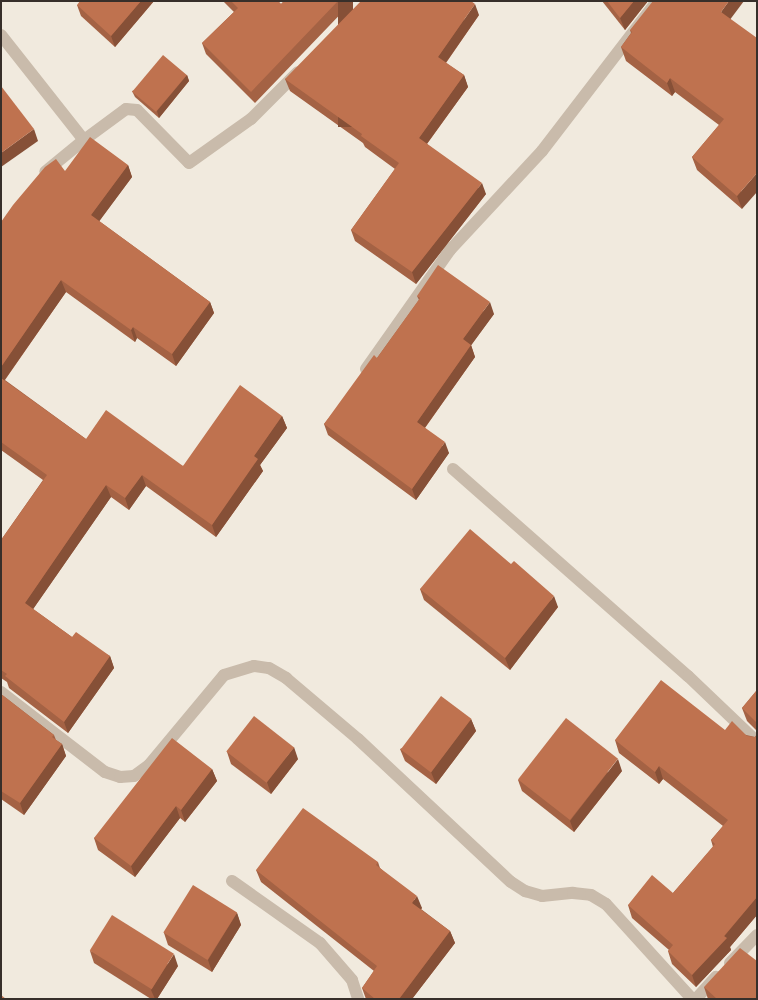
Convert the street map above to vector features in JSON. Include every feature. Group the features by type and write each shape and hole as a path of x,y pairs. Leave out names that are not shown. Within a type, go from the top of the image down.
{"street":[{"path":"357,382 450,250 542,150 657,1"},
{"path":"1,36 84,140"},
{"path":"38,180 65,152 126,109 137,110 189,163 251,119 306,65"},
{"path":"453,468 688,676 757,742"},
{"path":"1,692 106,772 120,777 134,776 149,765 224,675 254,666 269,668 286,678 358,739 511,882 525,892 542,896 573,893 591,895 606,904 692,999"},
{"path":"232,881 320,943 352,980 358,999"},
{"path":"696,999 757,935"}],"building":[{"path":"80,1 141,1 111,36 77,5"},
{"path":"231,1 278,1 281,4 284,1 338,1 251,92 202,43 238,8"},
{"path":"361,1 471,1 475,4 438,57 464,75 419,138 482,183 412,272 351,230 399,163 285,79"},
{"path":"607,1 634,1 620,18"},
{"path":"653,1 729,1 721,12 757,38 757,173 737,196 692,157 724,119 670,78 667,83 621,47 632,32 630,30"},
{"path":"163,55 187,75 156,112 132,92"},
{"path":"1,86 34,129 1,153"},
{"path":"90,137 128,165 91,215 210,302 172,354 133,327 131,330 61,280 1,367 1,222 45,167 56,159 65,171"},
{"path":"438,265 490,302 463,339 471,345 417,422 445,442 412,489 324,424 374,355 377,358 420,298 417,296"},
{"path":"1,378 86,439 106,410 183,466 240,385 282,416 254,456 258,459 212,525 142,475 125,498 106,485 25,603 72,637 76,632 110,656 64,722 5,676 7,674 1,670 1,540 47,475 1,442"},
{"path":"470,529 511,564 514,561 554,596 505,658 420,589"},
{"path":"661,680 725,730 732,721 747,736 755,737 757,734 757,897 724,936 727,938 692,975 668,951 673,945 628,905 652,875 673,893 715,844 711,840 728,820 659,766 655,772 615,740"},
{"path":"757,690 757,723 742,708"},
{"path":"1,694 54,735 52,737 62,744 20,803 1,791"},
{"path":"441,696 471,719 431,772 401,750"},
{"path":"254,716 294,747 266,783 226,751"},
{"path":"566,718 618,759 570,820 518,779"},
{"path":"172,738 212,769 181,810 176,806 131,866 94,838"},
{"path":"303,808 378,862 376,865 417,896 412,903 450,931 399,999 375,999 362,988 377,966 256,870"},
{"path":"193,885 237,913 207,960 163,932"},
{"path":"112,915 174,954 152,989 90,951"},
{"path":"740,948 757,961 757,999 717,999 704,987"}]}
